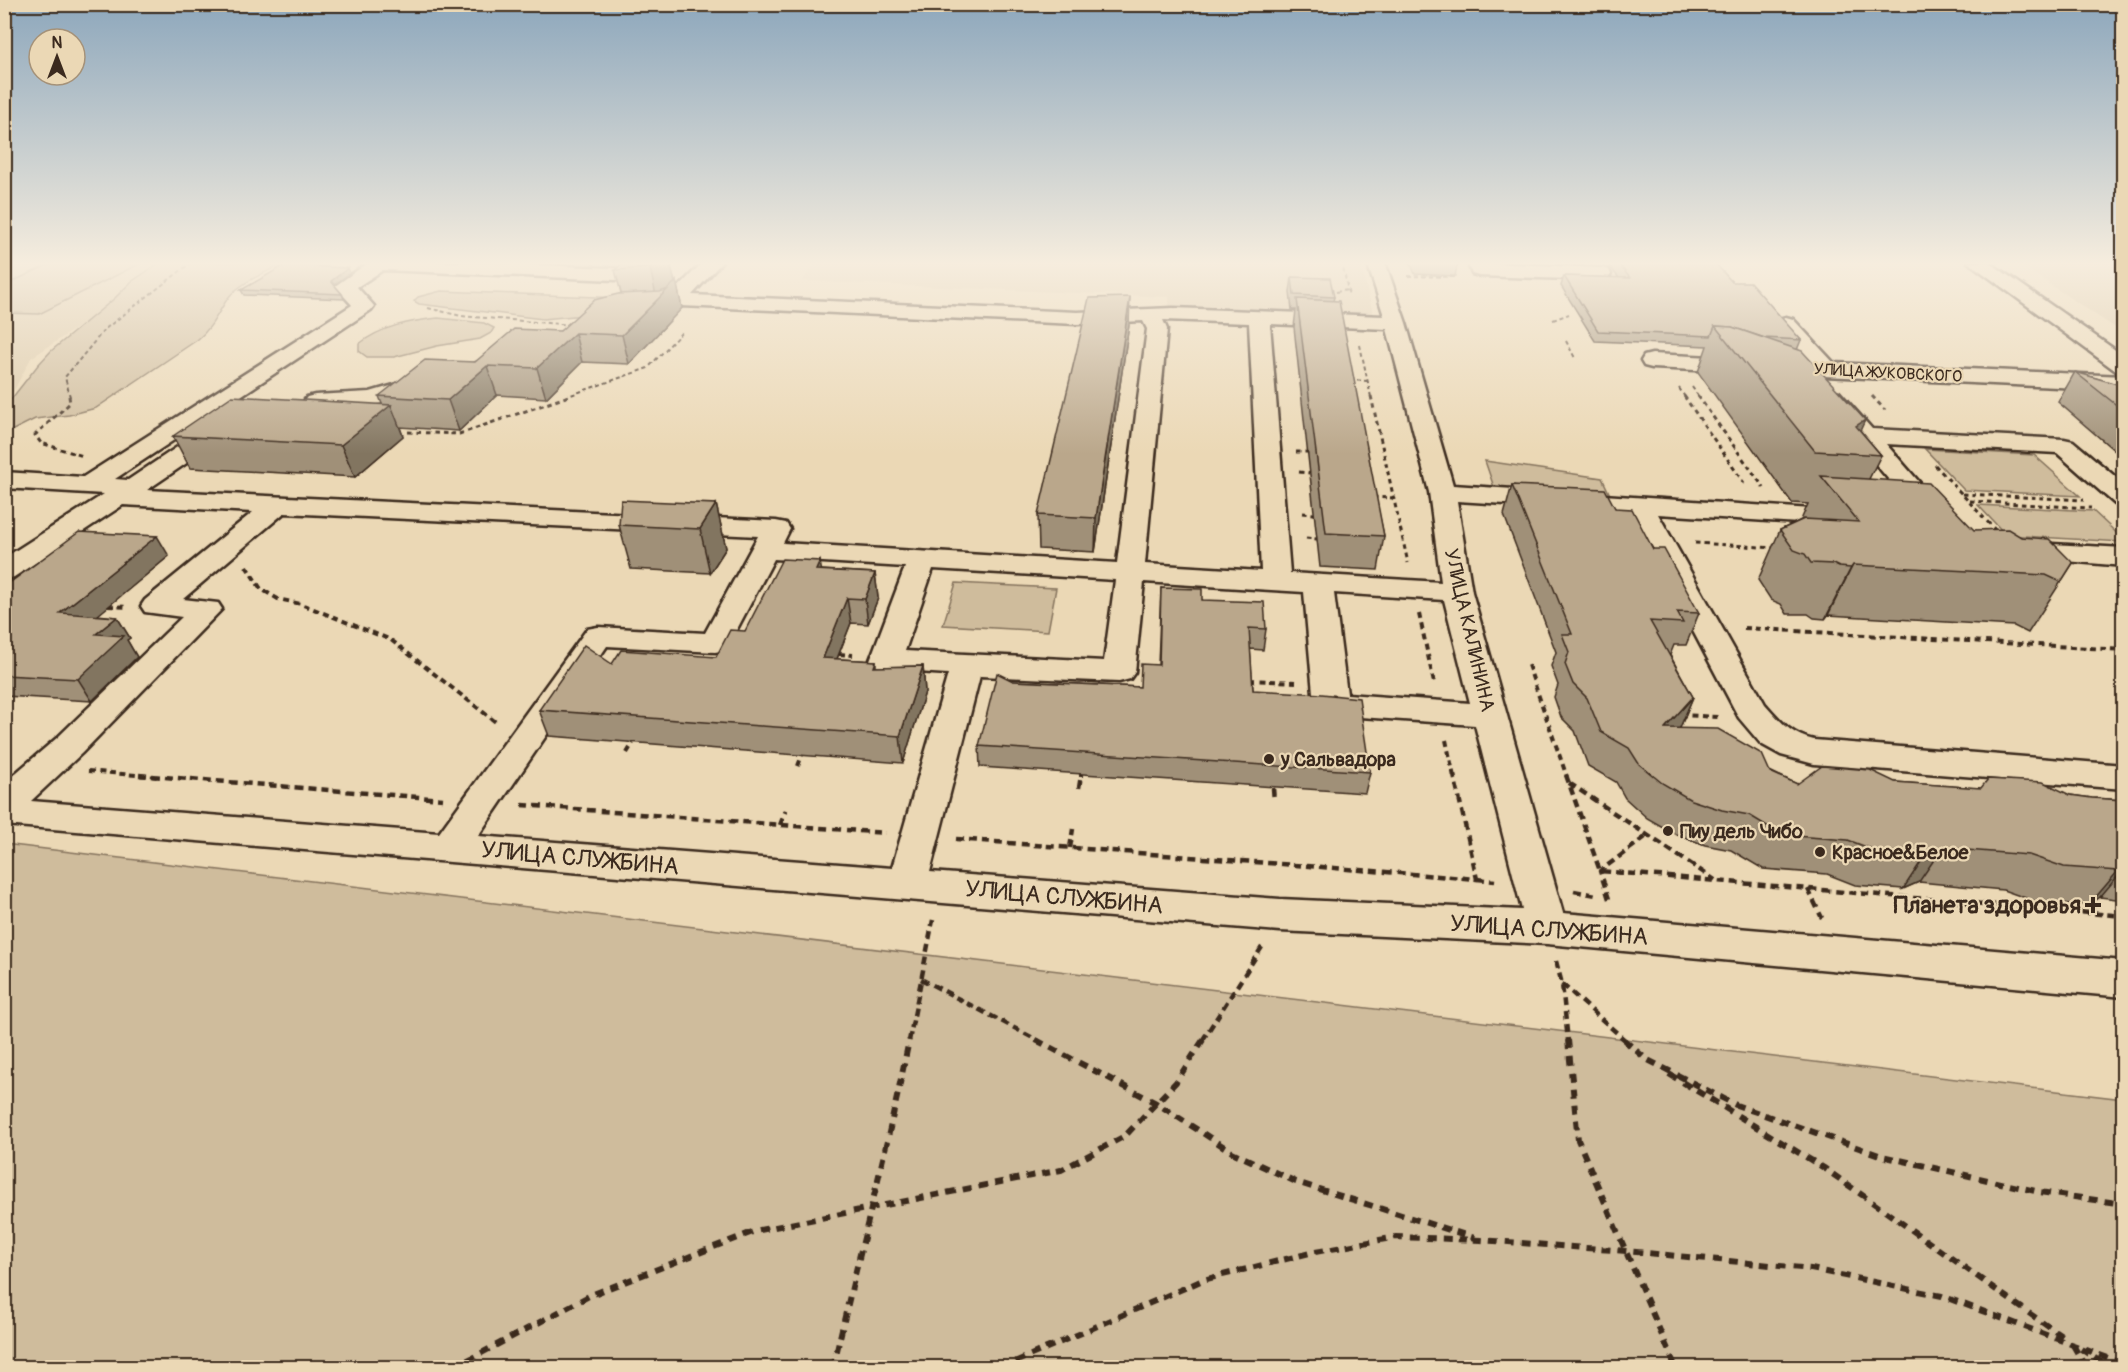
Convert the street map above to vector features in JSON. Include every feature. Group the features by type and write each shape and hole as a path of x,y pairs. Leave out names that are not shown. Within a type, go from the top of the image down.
{"street":[{"path":"88,485 333,326"},
{"path":"922,560 886,660 1119,672 1156,326"},
{"path":"1260,326 1276,582"},
{"name":"УЛИЦА КАЛИНИНА","path":"1397,326 1442,492 1457,592 1546,928"},
{"path":"1788,326 1865,436 1946,525 1906,521"},
{"path":"2067,326 2124,366"},
{"name":"УЛИЦА ЖУКОВСКОГО","path":"1652,361 2124,383"},
{"path":"297,401 343,404 367,402 441,378"},
{"path":"4,571 238,417"},
{"path":"1865,436 2064,446 2124,498"},
{"path":"4,480 88,485 126,492 277,504 776,529 715,643 598,636 450,847"},
{"path":"1442,492 1871,519"},
{"path":"4,804 70,745 207,609 156,606 277,504"},
{"path":"1640,506 1751,710 1773,736 1793,747 1842,756 2124,777"},
{"path":"1988,545 1998,549 2124,557"},
{"path":"764,550 1457,592"},
{"path":"1318,585 1331,704 1489,715"},
{"path":"923,886 967,665"},
{"name":"УЛИЦА СЛУЖБИНА","path":"4,812 1280,915 1546,928 2124,979"}],"path":[{"path":"111,326 96,338 65,377 64,386 71,396 70,403 35,435 41,442 59,449 119,465"},
{"path":"408,432 459,434 648,368 684,329 684,326"},
{"path":"1566,341 1575,358"},
{"path":"1343,380 1368,381"},
{"path":"1677,386 1749,490"},
{"path":"1692,386 1767,492"},
{"path":"1962,494 2089,501"},
{"path":"1365,497 1393,498"},
{"path":"1969,501 2100,508"},
{"path":"1673,508 1699,552"},
{"path":"232,543 261,589 278,599 301,604 391,640 523,744"},
{"path":"1694,543 1781,548"},
{"path":"108,606 129,607"},
{"path":"1738,618 1749,637"},
{"path":"1743,628 2124,650"},
{"path":"1528,666 1609,897"},
{"path":"1248,680 1280,681"},
{"path":"627,753 633,742"},
{"path":"798,766 802,755"},
{"path":"1079,788 1081,774"},
{"path":"1569,783 1716,881"},
{"path":"1273,788 1274,801"},
{"path":"780,825 786,810"},
{"path":"1070,848 1073,828"},
{"path":"1600,871 1648,835"},
{"path":"1600,871 2124,916"},
{"path":"833,1368 869,1210 893,1120 921,979 923,886"},
{"path":"1808,889 1822,917"},
{"path":"453,1368 591,1296 755,1231 1061,1170 1125,1136 1176,1082 1253,964 1280,915"},
{"path":"1546,928 1562,984 1578,1140 1676,1368"},
{"path":"921,979 1156,1103 1232,1152 1296,1182 1481,1239"},
{"path":"1562,984 1646,1059 1824,1168 2110,1368"},
{"path":"1646,1059 1736,1105 1882,1156 2040,1192 2124,1204"},
{"path":"1001,1368 1203,1280 1310,1253 1396,1237 1481,1239 1811,1269 1942,1296 2124,1364"},
{"path":"2072,1343 2086,1368"}],"shaded area":[{"path":"5,326 80,326 31,358 5,407"},
{"path":"81,326 210,326 197,340 96,408 69,415 35,419 5,434 5,407 51,351"},
{"path":"397,326 490,326 494,328 491,333 480,339 437,346 394,357 367,357 359,351 359,344"},
{"path":"2112,326 2123,326 2123,333"},
{"path":"1925,449 2034,455 2080,496 1964,490"},
{"path":"1485,461 1602,478 1612,499 1496,493"},
{"path":"1978,505 2093,511 2123,539 2123,542 2006,535"},
{"path":"956,583 1056,588 1048,631 943,625"},
{"path":"4,844 2123,1099 2123,1367 5,1367"}],"building":[{"path":"565,326 631,326 622,335 575,333 537,368 487,366 448,400 379,396 425,360 475,362 514,329 560,331"},
{"path":"1082,326 1126,326 1096,518 1038,515"},
{"path":"1300,326 1344,326 1384,536 1326,533"},
{"path":"1595,326 1715,326 1711,336 1598,331"},
{"path":"1715,326 1789,326 1801,340 1765,338 1732,327"},
{"path":"1715,326 1732,327 1802,351 1865,420 1856,426 1881,455 1815,451"},
{"path":"2075,372 2124,386 2124,411"},
{"path":"232,396 391,405 341,445 173,436"},
{"path":"1821,476 1929,483 1974,530 2008,529 2021,537 2049,539 2073,563 2061,582 2046,575 1853,565 1851,568 1811,563 1805,554 1794,550 1780,530 1804,519 1859,522"},
{"path":"1512,485 1605,489 1615,508 1632,509 1653,549 1664,549 1699,613 1677,612 1683,623 1650,621 1693,697 1665,728 1718,729 1762,754 1770,772 1797,784 1822,766 1870,770 1895,782 1981,788 1988,779 2043,782 2070,795 2124,800 2124,867 2118,871 2064,867 2029,855 1942,848 1926,854 1877,851 1848,840 1782,835 1749,815 1722,810 1691,800 1662,783 1639,764 1629,748 1601,732 1587,698 1573,684 1565,664 1569,652 1562,634 1572,634"},
{"path":"621,500 716,504 700,529 619,525"},
{"path":"79,532 157,536 60,613 117,617 96,634 124,636 78,679 4,675 4,587"},
{"path":"782,559 820,561 816,570 875,573 865,599 847,598 823,658 876,661 874,667 923,666 900,736 539,710 584,645 612,664 621,650 716,657 730,630 745,631"},
{"path":"1161,588 1202,589 1202,600 1264,602 1266,629 1249,628 1253,690 1359,698 1370,772 979,746 997,673 1013,681 1140,687 1141,664 1159,665"}],"place":[{"name":"у Сальвадора","path":"1269,759"},
{"name":"Пиу дель Чибо","path":"1668,831"},
{"name":"Красное&Белое","path":"1820,852"},
{"name":"Планета здоровья","path":"2093,905"}]}
